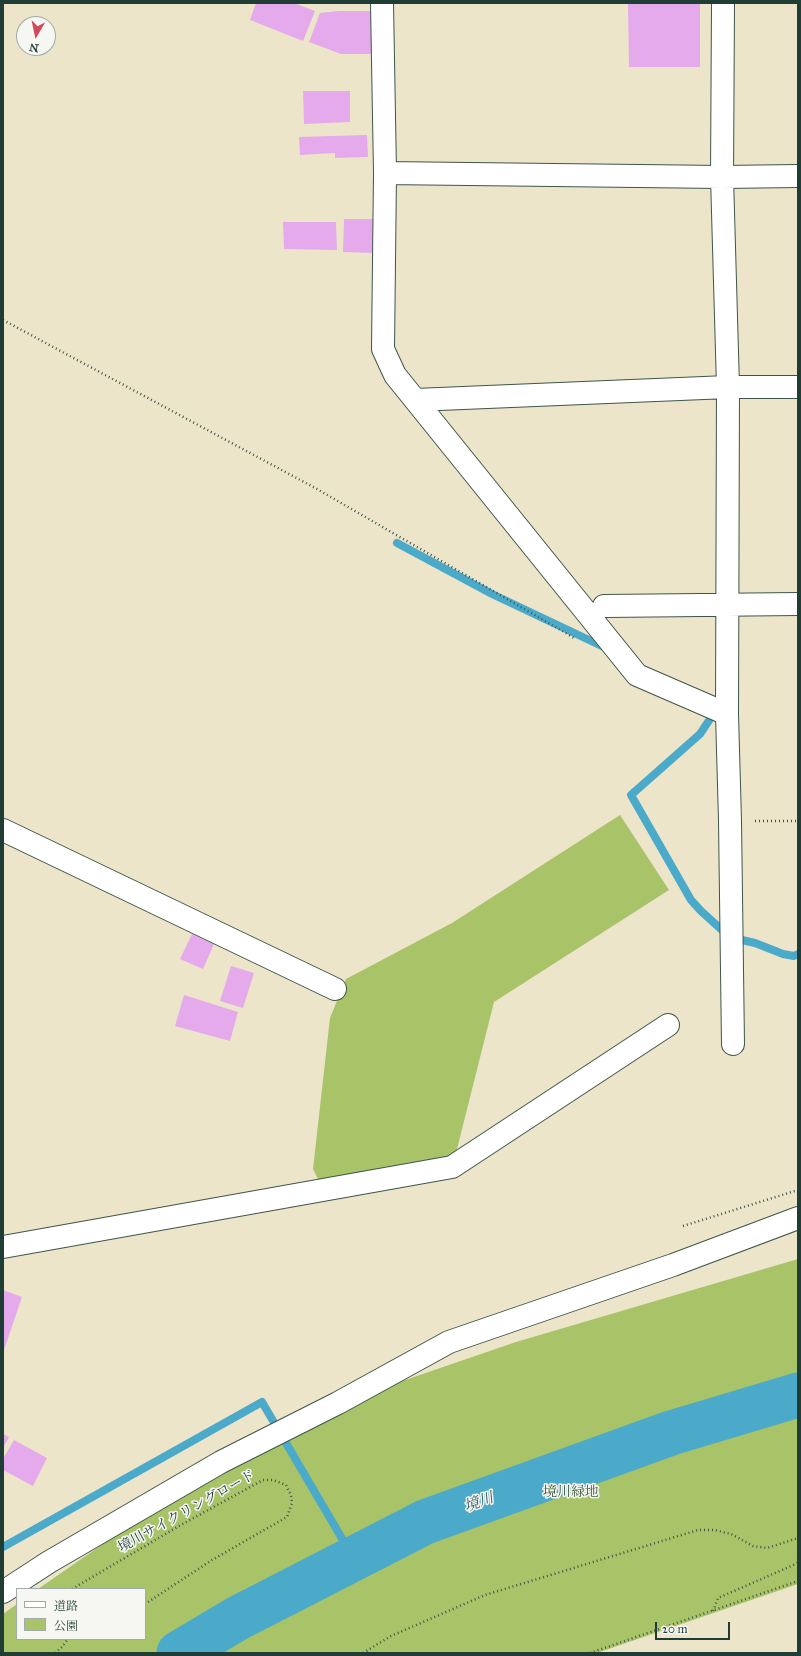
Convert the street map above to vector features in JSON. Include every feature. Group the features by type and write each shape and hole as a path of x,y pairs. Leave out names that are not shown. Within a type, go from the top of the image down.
{"street":[{"path":"382,3 385,173 383,349 395,375 637,675 727,714"},
{"path":"723,3 722,177 728,387 727,714 733,1044"},
{"path":"385,173 722,177 798,176"},
{"path":"415,400 728,387 798,387"},
{"path":"604,606 798,604"},
{"path":"3,830 335,989"},
{"path":"3,1247 452,1167 668,1024"},
{"path":"3,1592 49,1562 221,1462 338,1403 449,1342 673,1265 798,1218"}],"path":[{"path":"3,320 318,489 582,643"},
{"path":"730,821 798,821"},
{"path":"683,1226 798,1190"},
{"name":"境川サイクリングロード","path":"74,1588 179,1526 263,1480 273,1480 286,1485 291,1495 292,1503 287,1516 212,1560 146,1603"},
{"path":"363,1653 391,1636 485,1595 698,1530 714,1530 731,1534 753,1546 767,1548 798,1538"},
{"path":"712,1610 718,1598 798,1563"},
{"path":"590,1653 798,1581"},
{"path":"55,1653 67,1640"}],"green space":[{"path":"620,815 669,890 494,1002 456,1153 441,1164 320,1183 313,1169 330,1018 346,979 452,923"},
{"name":"境川緑地","path":"798,1259 798,1584 597,1653 3,1653 3,1614 16,1605 16,1640 146,1640 146,1588 39,1588 221,1462 338,1403 516,1342"}],"building":[{"path":"256,3 294,3 315,11 303,41 250,20"},
{"path":"628,3 700,3 700,67 629,67"},
{"path":"339,11 371,11 371,54 341,54 309,42 320,13"},
{"path":"303,91 350,91 350,122 304,124"},
{"path":"367,135 368,157 335,158 335,153 300,155 299,137"},
{"path":"344,219 378,219 377,253 343,252"},
{"path":"283,222 336,222 337,250 284,249"},
{"path":"192,934 214,944 203,969 180,959"},
{"path":"231,966 254,973 243,1008 220,1001"},
{"path":"184,995 238,1012 230,1041 175,1026"},
{"path":"3,1290 22,1297 3,1353"},
{"path":"3,1434 9,1437 3,1448"},
{"path":"14,1440 47,1458 33,1486 3,1470 3,1459"}],"waterway":[{"path":"397,543 492,594 608,649"},
{"path":"716,710 700,734 631,795 691,900 701,911 722,930 742,940 755,943 783,954 794,956 798,954"},
{"name":"境川","path":"179,1653 238,1618 425,1522 671,1433 798,1395"},
{"path":"3,1547 262,1402 354,1559"}]}
